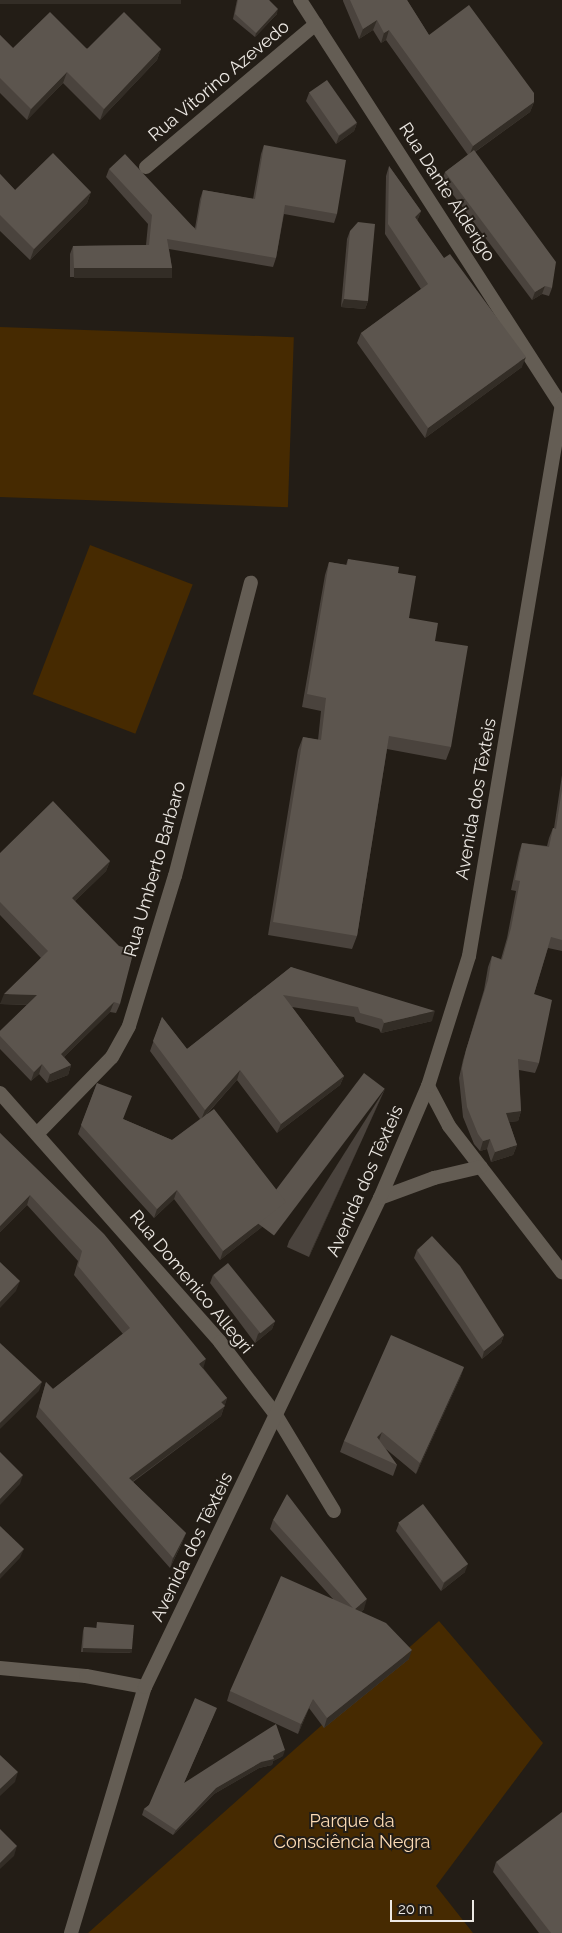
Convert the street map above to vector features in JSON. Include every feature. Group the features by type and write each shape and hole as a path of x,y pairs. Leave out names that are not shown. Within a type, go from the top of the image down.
{"street":[{"name":"Rua Dante Alderigo","path":"300,0 562,405"},
{"name":"Rua Vitorino Azevedo","path":"146,167 316,24"},
{"name":"Avenida dos Têxteis","path":"71,1933 144,1687 380,1198 428,1086 469,956 562,405"},
{"name":"Rua Umberto Barbaro","path":"37,1134 112,1057 129,1026 175,876 251,583"},
{"path":"428,1086 449,1126 562,1272"},
{"name":"Rua Domenico Allegri","path":"0,1093 220,1342 276,1415 334,1511"},
{"path":"380,1198 434,1178 481,1167"},
{"path":"0,1668 86,1676 144,1687"}],"green space":[{"path":"0,327 294,337 288,507 0,497"},
{"path":"90,545 193,584 135,734 33,694"},
{"name":"Parque da Consciência Negra","path":"439,1621 543,1743 436,1886 473,1933 88,1933"}],"building":[{"path":"238,0 269,0 278,9 256,33 235,14"},
{"path":"350,0 407,0 429,35 469,5 534,93 534,102 473,146 389,30 384,33 377,20 363,29"},
{"path":"50,12 87,49 124,12 161,49 104,109 67,72 31,109 0,78 0,35 13,48"},
{"path":"327,80 357,123 339,135 309,93"},
{"path":"264,145 346,160 337,214 285,205 276,258 167,239 172,268 74,268 73,246 149,245 152,215 109,169 125,154 196,230 203,190 255,199"},
{"path":"474,150 556,262 552,288 545,286 535,292 445,172"},
{"path":"53,153 91,192 34,249 0,215 0,174 15,190"},
{"path":"389,166 421,211 415,217 444,258 450,254 526,357 428,428 361,333 428,284 388,224"},
{"path":"358,222 375,224 368,301 344,299 350,231"},
{"path":"348,559 399,567 398,573 416,576 409,618 438,623 435,641 468,646 451,747 389,736 357,936 273,922 303,737 321,740 326,698 307,694 329,562 347,565"},
{"path":"562,789 562,940 551,937 534,994 552,1000 539,1063 518,1059 521,1111 506,1113 517,1145 495,1152 490,1139 483,1141 478,1134 467,1107 462,1068 488,980 492,956 502,960 511,928 520,881 515,880 522,843 549,847 553,828 556,829"},
{"path":"53,801 110,861 72,898 119,946 134,950 120,1004 114,1002 61,1054 71,1065 50,1074 42,1064 34,1072 0,1036 0,1031 37,995 4,994 48,951 0,902 0,853"},
{"path":"291,967 435,1011 384,1023 382,1019 360,1013 358,1007 283,995 344,1076 281,1124 240,1070 205,1110 153,1041 162,1017 187,1049"},
{"path":"364,1073 385,1089 274,1236 253,1220"},
{"path":"97,1083 132,1096 123,1119 172,1140 214,1109 286,1202 223,1251 177,1190 157,1209 81,1125"},
{"path":"0,1133 104,1234 206,1359 199,1364 227,1398 221,1402 225,1406 129,1478 186,1533 173,1558 39,1407 46,1382 53,1389 130,1328 78,1266 82,1251 30,1195 0,1226"},
{"path":"432,1236 460,1266 504,1335 484,1351 417,1250"},
{"path":"0,1262 20,1281 0,1302"},
{"path":"228,1263 275,1321 260,1333 213,1275"},
{"path":"391,1335 464,1367 420,1463 382,1432 377,1437 397,1465 344,1441"},
{"path":"0,1343 42,1382 0,1423"},
{"path":"0,1452 23,1475 0,1499"},
{"path":"287,1494 367,1599 355,1609 386,1623 412,1650 327,1718 313,1699 301,1724 230,1691 281,1576 353,1608 273,1520"},
{"path":"423,1504 468,1564 443,1583 398,1523"},
{"path":"0,1526 24,1549 0,1574"},
{"path":"97,1622 134,1625 132,1649 83,1648 84,1627 97,1628"},
{"path":"195,1698 217,1708 184,1783 276,1724 285,1750 273,1756 274,1759 261,1762 216,1788 176,1830 144,1809 149,1805"},
{"path":"0,1755 18,1772 0,1789"},
{"path":"562,1812 562,1933 551,1933 496,1862"},
{"path":"0,1829 17,1846 0,1863"}]}
